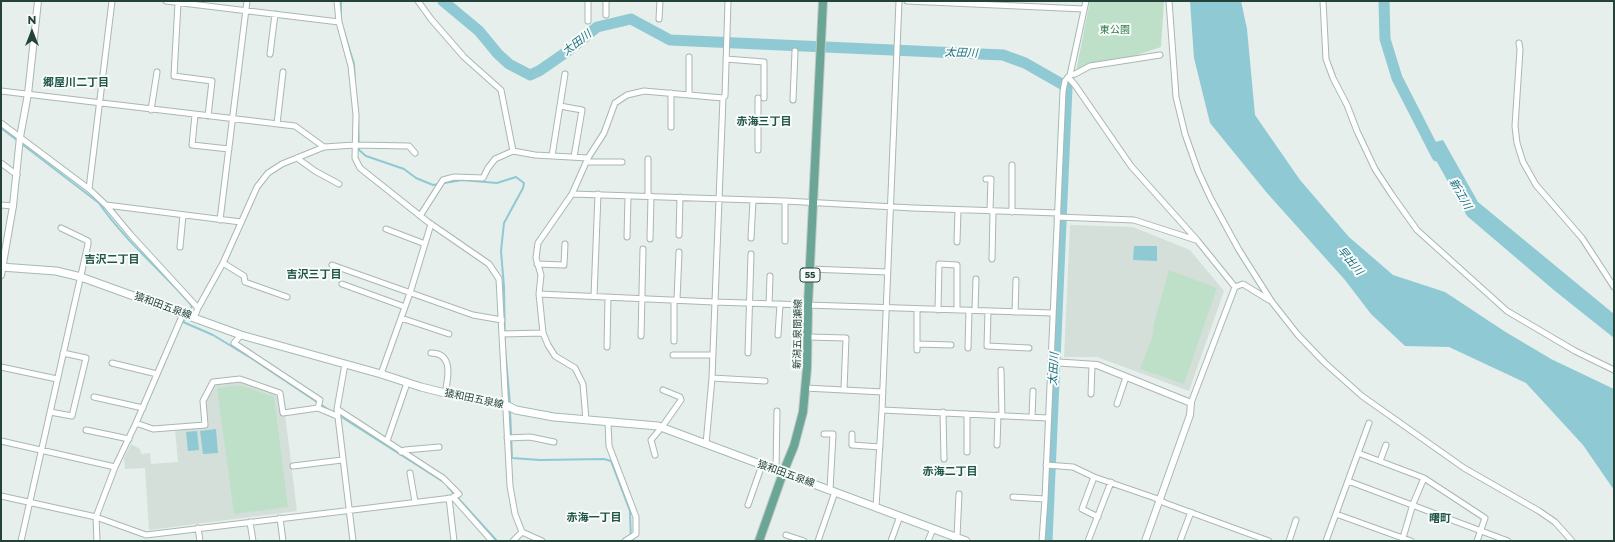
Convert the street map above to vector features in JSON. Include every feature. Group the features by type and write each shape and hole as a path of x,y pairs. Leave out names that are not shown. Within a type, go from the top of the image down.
{"main road":[{"name":"新潟五泉間瀬線","path":"760,541 780,471 796,439 803,412 806,388 808,368 808,305 823,1"},
{"name":"猿和田五泉線","path":"2,267 56,271 81,277 241,334 445,393 506,405 516,410 554,418 662,427 966,541"}],"street":[{"path":"1,275 13,206 20,137 28,94 38,1"},
{"path":"89,189 98,104 112,1"},
{"path":"166,1 339,22"},
{"path":"220,220 247,1"},
{"path":"337,1 339,22 351,66 356,115 354,158 360,168 420,216 490,264 499,279 510,486 515,514 522,532 542,541"},
{"path":"418,1 431,19 464,57 501,90 512,151"},
{"path":"588,1 588,21"},
{"path":"606,1 606,15"},
{"path":"660,1 660,19"},
{"path":"706,444 712,378 714,302 723,98 725,96 728,1"},
{"path":"876,507 883,392 899,1"},
{"path":"907,1 1084,9"},
{"path":"1042,541 1048,418 1054,363 1053,313 1060,216 1061,112 1065,81 1069,76 1086,1"},
{"path":"1169,1 1176,98 1185,134 1198,171 1211,199 1239,250 1272,302 1303,340 1325,363 1362,396 1464,468 1540,511 1555,522 1572,541"},
{"path":"1323,1 1326,59 1333,78 1376,169 1392,195 1417,230 1507,311 1575,351 1614,370"},
{"path":"178,3 174,76 212,81 208,116"},
{"path":"270,54 276,14"},
{"path":"1519,44 1520,50 1515,126 1517,143 1523,162 1536,186 1582,238 1614,287"},
{"path":"793,100 795,51"},
{"path":"1069,76 1090,66 1160,54"},
{"path":"689,57 689,95"},
{"path":"726,59 764,62 758,150"},
{"path":"152,110 157,72"},
{"path":"277,124 283,72"},
{"path":"552,156 565,74"},
{"path":"1069,76 1131,166 1197,240 1235,287"},
{"path":"1,91 98,104 295,126 324,147"},
{"path":"586,420 583,384 575,368 555,356 543,333 539,294 541,275 536,258 538,243 572,194 587,160 604,133 615,103 627,95 644,91 723,98"},
{"path":"671,93 671,127"},
{"path":"560,106 582,110 574,157"},
{"path":"196,115 192,145 229,149"},
{"path":"1,123 89,189 106,205 131,235 198,308"},
{"path":"194,318 223,263 257,187 268,173 297,158 324,147 355,145 409,146 415,153"},
{"path":"420,216 443,180 454,176 483,178 495,159 512,151 574,157 587,160 622,162"},
{"path":"297,158 315,171 339,184"},
{"path":"648,159 650,239"},
{"path":"1,164 17,175"},
{"path":"1012,165 1012,212"},
{"path":"986,179 991,179 992,259"},
{"path":"572,194 785,201 1012,212 1134,220 1197,240"},
{"path":"594,296 598,194"},
{"path":"627,237 628,196"},
{"path":"679,235 680,197"},
{"path":"751,238 753,200"},
{"path":"785,201 785,242"},
{"path":"1,205 13,206"},
{"path":"106,205 241,222"},
{"path":"957,242 958,210"},
{"path":"180,247 183,215"},
{"path":"381,374 410,293 431,224"},
{"path":"21,541 88,241 61,228"},
{"path":"386,229 425,244"},
{"path":"537,264 564,265 565,244"},
{"path":"641,336 643,249"},
{"path":"674,341 679,252"},
{"path":"748,353 751,254"},
{"path":"223,263 244,276 245,282 287,297"},
{"path":"938,310 939,264 957,265 957,310"},
{"path":"332,265 473,315 502,320"},
{"path":"810,269 887,272"},
{"path":"769,304 770,276"},
{"path":"975,310 976,279"},
{"path":"1015,312 1016,280"},
{"path":"342,284 405,307"},
{"path":"1145,541 1161,500 1190,415 1191,403 1235,287 1243,284 1272,302"},
{"path":"539,294 714,302 1053,313"},
{"path":"607,347 608,297"},
{"path":"778,335 780,304"},
{"path":"917,309 917,347 951,346"},
{"path":"968,348 969,310"},
{"path":"988,311 987,346 1029,348"},
{"path":"96,541 96,517 115,468 143,408 183,314"},
{"path":"401,318 449,334"},
{"path":"502,334 543,333"},
{"path":"241,334 234,343 320,400 318,408"},
{"path":"808,337 846,338 844,390"},
{"path":"50,412 72,416 86,358 63,352"},
{"path":"431,353 441,355 447,364 449,372 445,393"},
{"path":"673,354 712,355"},
{"path":"112,363 157,374"},
{"path":"1054,363 1097,366 1191,403"},
{"path":"345,364 337,416 353,541"},
{"path":"1091,394 1092,365"},
{"path":"1,367 57,380"},
{"path":"997,445 1002,370"},
{"path":"1117,404 1126,377"},
{"path":"712,378 765,381"},
{"path":"136,423 153,429 205,425 203,401 213,382 240,379 280,393 283,413 318,408 337,416"},
{"path":"387,441 407,383"},
{"path":"806,388 883,392"},
{"path":"655,455 651,440 681,400 680,397 663,390"},
{"path":"1032,418 1034,391"},
{"path":"94,397 143,408"},
{"path":"1,496 96,517 146,535 451,498 459,494 443,478 337,409"},
{"path":"882,410 1048,418"},
{"path":"778,411 780,471"},
{"path":"943,412 944,458"},
{"path":"967,414 967,452"},
{"path":"608,422 609,446 636,517 636,534 625,541"},
{"path":"1326,541 1369,423"},
{"path":"86,430 129,439"},
{"path":"818,541 833,491 833,434 824,434"},
{"path":"852,434 852,445 880,446"},
{"path":"507,438 530,437 554,442"},
{"path":"1,441 115,468"},
{"path":"1380,461 1386,445"},
{"path":"401,452 405,450 439,447"},
{"path":"1358,453 1424,478 1485,518 1477,541"},
{"path":"293,466 342,460"},
{"path":"748,505 762,465"},
{"path":"1046,465 1073,468 1094,477 1161,500 1165,503 1191,512 1253,538 1269,541"},
{"path":"410,473 416,502"},
{"path":"1094,477 1082,509 1098,517"},
{"path":"1402,540 1424,478"},
{"path":"1348,481 1414,504 1508,541"},
{"path":"1088,541 1111,482"},
{"path":"957,538 959,494"},
{"path":"1013,497 1045,499"},
{"path":"451,498 454,541"},
{"path":"451,498 492,541"},
{"path":"1180,541 1191,512"},
{"path":"1336,514 1402,540 1411,541"},
{"path":"891,541 900,516"},
{"path":"280,518 283,541"},
{"path":"1289,541 1296,520"},
{"path":"250,522 253,541"},
{"path":"198,528 200,541"},
{"path":"928,541 933,529"},
{"path":"513,541 522,532"},
{"path":"786,535 804,541"}],"shaded area":[{"path":"1070,225 1133,227 1190,250 1224,291 1189,391 1097,357 1064,357"},
{"path":"240,382 275,394 279,399 281,415 285,414 297,511 149,530 145,468 125,469 124,458 131,444 140,449 141,454 150,453 151,464 178,462 175,429 208,427 205,402 215,384"}],"green space":[{"name":"東公園","path":"1090,1 1164,1 1161,47 1131,57 1089,64 1076,71"},
{"path":"1169,270 1217,288 1184,384 1140,369 1152,338 1154,323"},
{"path":"240,385 274,397 288,507 234,514 217,388"}],"water":[{"name":"早出川","path":"1190,1 1241,1 1247,29 1255,115 1300,180 1349,237 1393,275 1445,292 1504,331 1551,359 1614,389 1614,490 1583,445 1526,383 1449,347 1405,346 1371,314 1345,280 1267,193 1210,123 1194,58"},
{"path":"1443,140 1478,202 1614,314 1614,338 1555,291 1467,216 1427,144"},
{"path":"1134,246 1157,246 1157,261 1133,260"},
{"path":"216,429 218,453 203,454 200,431"},
{"path":"197,431 199,450 188,451 186,432"}],"waterway":[{"path":"341,1 341,22 354,64 355,83"},
{"name":"太田川","path":"443,1 479,31 498,54 509,64 530,75 539,71 568,51 597,27 631,19 670,40 1003,55 1025,63 1067,87 1047,541"},
{"name":"新江川","path":"1384,1 1385,39 1397,78 1437,156"},
{"path":"358,115 359,150 366,156 404,169 416,178 433,185 462,180 497,183 516,177 524,183 523,188 504,223 501,251 504,287 505,348 510,404"},
{"path":"1,128 99,203 120,230 192,306 188,314"},
{"path":"186,317 183,322 213,335 251,358 332,412"},
{"path":"510,409 512,458 540,460 604,459 611,461 630,511 631,541"},
{"path":"340,416 442,481"},
{"path":"448,487 497,541"}],"district":[{"name":"郷屋川二丁目","path":"76,83"},
{"name":"赤海三丁目","path":"764,122"},
{"name":"吉沢二丁目","path":"112,260"},
{"name":"吉沢三丁目","path":"314,275"},
{"name":"赤海二丁目","path":"950,472"},
{"name":"赤海一丁目","path":"594,518"},
{"name":"曙町","path":"1440,519"}]}
